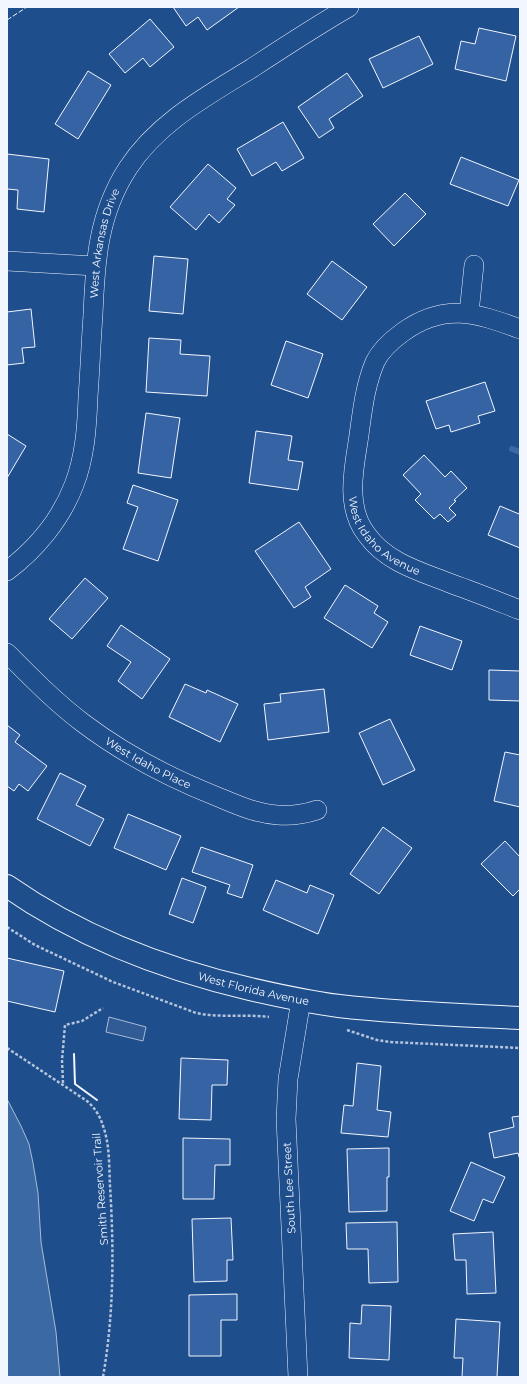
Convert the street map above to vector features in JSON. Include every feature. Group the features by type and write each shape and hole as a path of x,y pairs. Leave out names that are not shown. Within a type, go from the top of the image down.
{"street":[{"name":"West Arkansas Drive","path":"7,571 38,542 48,530 65,506 75,484 82,459 87,418 95,266 104,221 114,191 129,167 149,140 182,112 349,7"},
{"path":"7,261 95,266"},
{"path":"469,313 474,265"},
{"name":"West Idaho Avenue","path":"520,329 469,313 451,313 431,316 414,324 384,347 376,360 366,391 354,466 353,489 356,514 362,529 367,536 391,558 413,569 520,610"},
{"name":"West Idaho Place","path":"7,653 31,677 83,723 124,751 185,784 239,806 258,812 288,816 317,810"},
{"name":"West Florida Avenue","path":"7,886 37,906 92,936 152,961 215,980 300,1011 339,1006 520,1018"},
{"name":"South Lee Street","path":"298,1377 286,1119 288,1079 300,1011"}],"path":[{"path":"7,927 35,945 113,982 196,1013 216,1016 255,1015 300,1011"},
{"path":"64,1084 62,1060 65,1025 82,1021 103,1008"},
{"path":"345,1030 377,1040 390,1042 520,1048"},
{"name":"Smith Reservoir Trail","path":"7,1048 64,1084 87,1101 100,1116 104,1127 107,1143 113,1270 112,1299 103,1377"}],"shaded area":[{"path":"109,1017 146,1027 143,1041 106,1032"},
{"path":"7,1099 29,1144 33,1163 38,1193 41,1242 56,1332 60,1377 7,1377"}],"building":[{"path":"173,7 239,7 207,30 198,17 186,26"},
{"path":"150,19 174,47 150,67 143,58 125,73 109,54"},
{"path":"479,28 516,36 506,81 455,69 461,41 475,44"},
{"path":"419,36 433,64 383,88 369,59"},
{"path":"88,71 111,85 78,139 55,124"},
{"path":"347,73 363,96 329,119 334,128 319,138 298,107"},
{"path":"283,122 304,158 282,171 276,162 252,176 237,149"},
{"path":"7,154 49,159 44,212 17,209 18,190 7,189"},
{"path":"461,157 519,180 508,206 450,184"},
{"path":"208,164 236,188 227,199 235,205 219,223 209,214 196,230 170,207"},
{"path":"405,193 426,214 394,246 373,224"},
{"path":"154,256 188,259 183,314 149,311"},
{"path":"332,261 367,287 342,320 307,294"},
{"path":"31,309 35,347 22,348 24,363 7,365 7,312"},
{"path":"149,338 181,340 180,354 210,356 207,396 146,392"},
{"path":"286,341 323,354 308,398 271,385"},
{"path":"485,382 495,411 478,416 480,423 451,432 449,425 436,429 426,401"},
{"path":"146,413 180,418 171,478 138,473"},
{"path":"256,431 292,436 288,460 303,462 298,490 249,483"},
{"path":"7,434 26,446 7,478"},
{"path":"424,455 445,477 451,471 467,488 454,500 456,501 449,508 456,515 448,522 440,514 434,519 415,500 421,494 403,475"},
{"path":"133,485 178,500 158,561 123,549 138,507 127,503"},
{"path":"500,506 519,514 520,510 520,548 488,535"},
{"path":"299,522 331,569 305,587 311,597 294,608 255,551"},
{"path":"85,578 108,598 72,639 49,619"},
{"path":"345,585 378,606 374,613 388,622 372,648 324,618"},
{"path":"121,625 170,659 142,699 118,681 131,662 107,646"},
{"path":"420,626 462,641 452,670 410,655"},
{"path":"489,670 520,671 520,701 489,700"},
{"path":"185,684 206,693 207,690 238,704 220,742 169,717"},
{"path":"324,689 329,732 268,740 264,704 281,702 280,694"},
{"path":"390,719 415,770 383,785 359,733"},
{"path":"7,725 20,735 15,742 47,766 28,791 19,784 14,791 7,786"},
{"path":"505,752 520,755 520,807 494,801"},
{"path":"60,773 86,786 76,805 104,819 90,846 37,819"},
{"path":"128,814 181,836 166,870 114,848"},
{"path":"383,827 412,848 379,894 350,874"},
{"path":"505,841 520,857 520,889 513,896 481,864"},
{"path":"201,847 253,865 242,898 227,893 230,885 192,872"},
{"path":"182,878 206,887 193,923 169,914"},
{"path":"276,880 307,893 310,885 334,895 318,934 263,910"},
{"path":"7,958 64,971 55,1012 7,1001"},
{"path":"181,1058 228,1060 227,1085 212,1085 211,1120 179,1119"},
{"path":"357,1063 381,1066 377,1110 391,1112 388,1137 341,1133 344,1105 353,1106"},
{"path":"520,1116 520,1160 518,1153 494,1158 489,1133 514,1127 512,1117"},
{"path":"183,1138 230,1139 230,1165 215,1165 214,1199 183,1199"},
{"path":"389,1148 387,1211 349,1212 347,1149"},
{"path":"471,1162 505,1177 493,1203 483,1199 474,1221 450,1211"},
{"path":"231,1218 233,1260 227,1260 227,1281 194,1282 192,1219"},
{"path":"397,1222 398,1282 369,1283 368,1249 347,1249 346,1223"},
{"path":"493,1232 496,1293 467,1294 466,1260 455,1260 453,1234"},
{"path":"237,1294 237,1320 221,1320 221,1356 189,1356 189,1295"},
{"path":"362,1305 391,1306 389,1360 349,1358 350,1323 361,1324"},
{"path":"456,1319 500,1322 497,1377 462,1377 463,1358 454,1358"}],"waterway":[{"path":"512,449 520,452"}],"fence":[{"path":"7,20 27,7"}],"wall":[{"path":"74,1054 75,1084 97,1100"}]}
